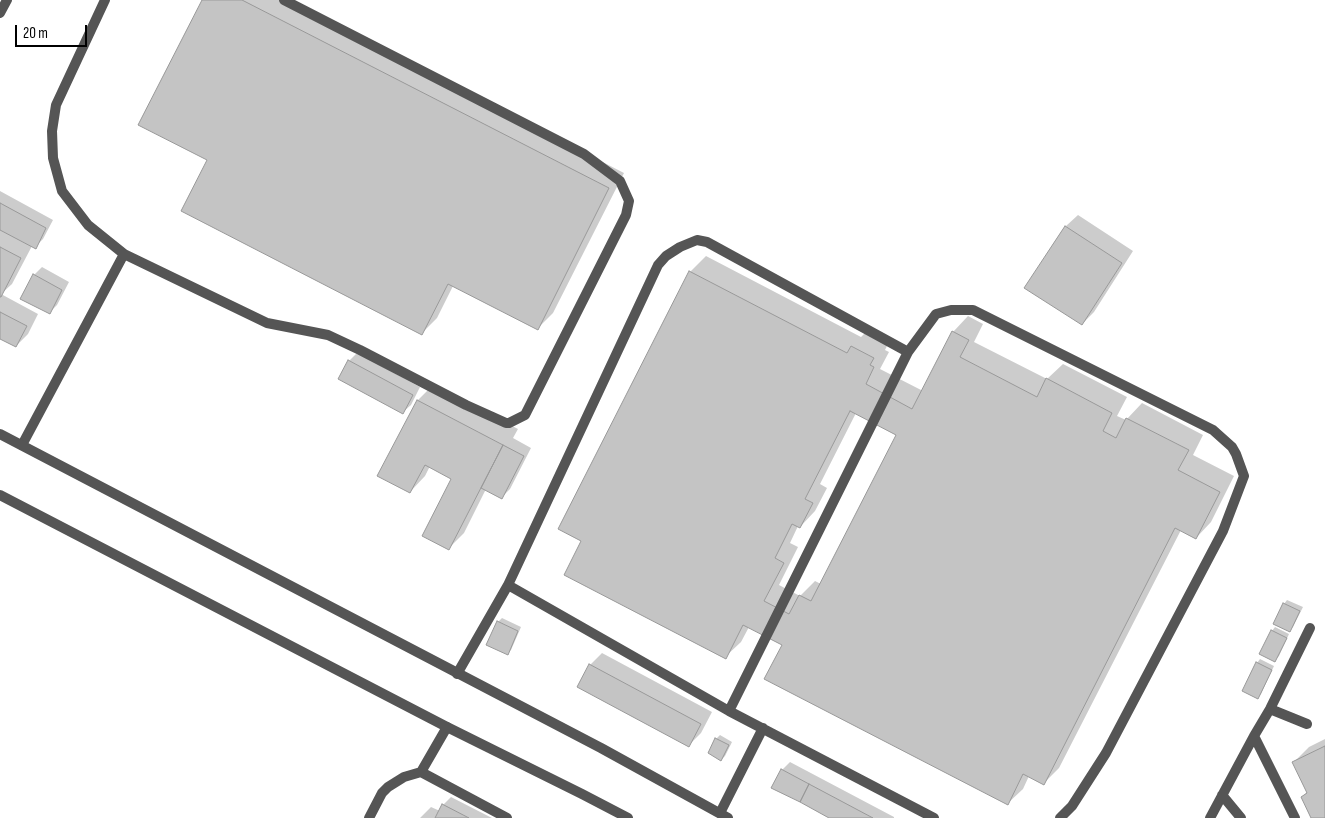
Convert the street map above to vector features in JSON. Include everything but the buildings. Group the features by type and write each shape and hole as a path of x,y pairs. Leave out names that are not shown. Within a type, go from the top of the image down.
{"street":[{"path":"0,13 7,0"},
{"path":"105,0 56,105 52,131 53,158 62,191 88,225 124,254 267,323 328,335 466,405 506,423 525,415 626,215 629,201 620,181 584,154 284,0"},
{"path":"457,674 508,585 658,265 666,256 680,247 697,240 708,242 908,352"},
{"path":"22,445 124,254"},
{"path":"729,710 908,352 936,314 951,310 973,310 1214,430 1232,447 1244,476 1224,531 1106,753 1072,806 1060,818"},
{"path":"0,434 601,748 724,816 763,728"},
{"path":"0,495 447,727 628,818"},
{"path":"508,585 729,710 934,818"},
{"path":"1210,818 1270,708 1310,628"},
{"path":"1270,708 1308,724"},
{"path":"369,818 382,793 388,787 404,777 421,772 447,727"},
{"path":"1254,736 1295,818"},
{"path":"421,772 507,818"},
{"path":"1222,795 1240,818"}]}
